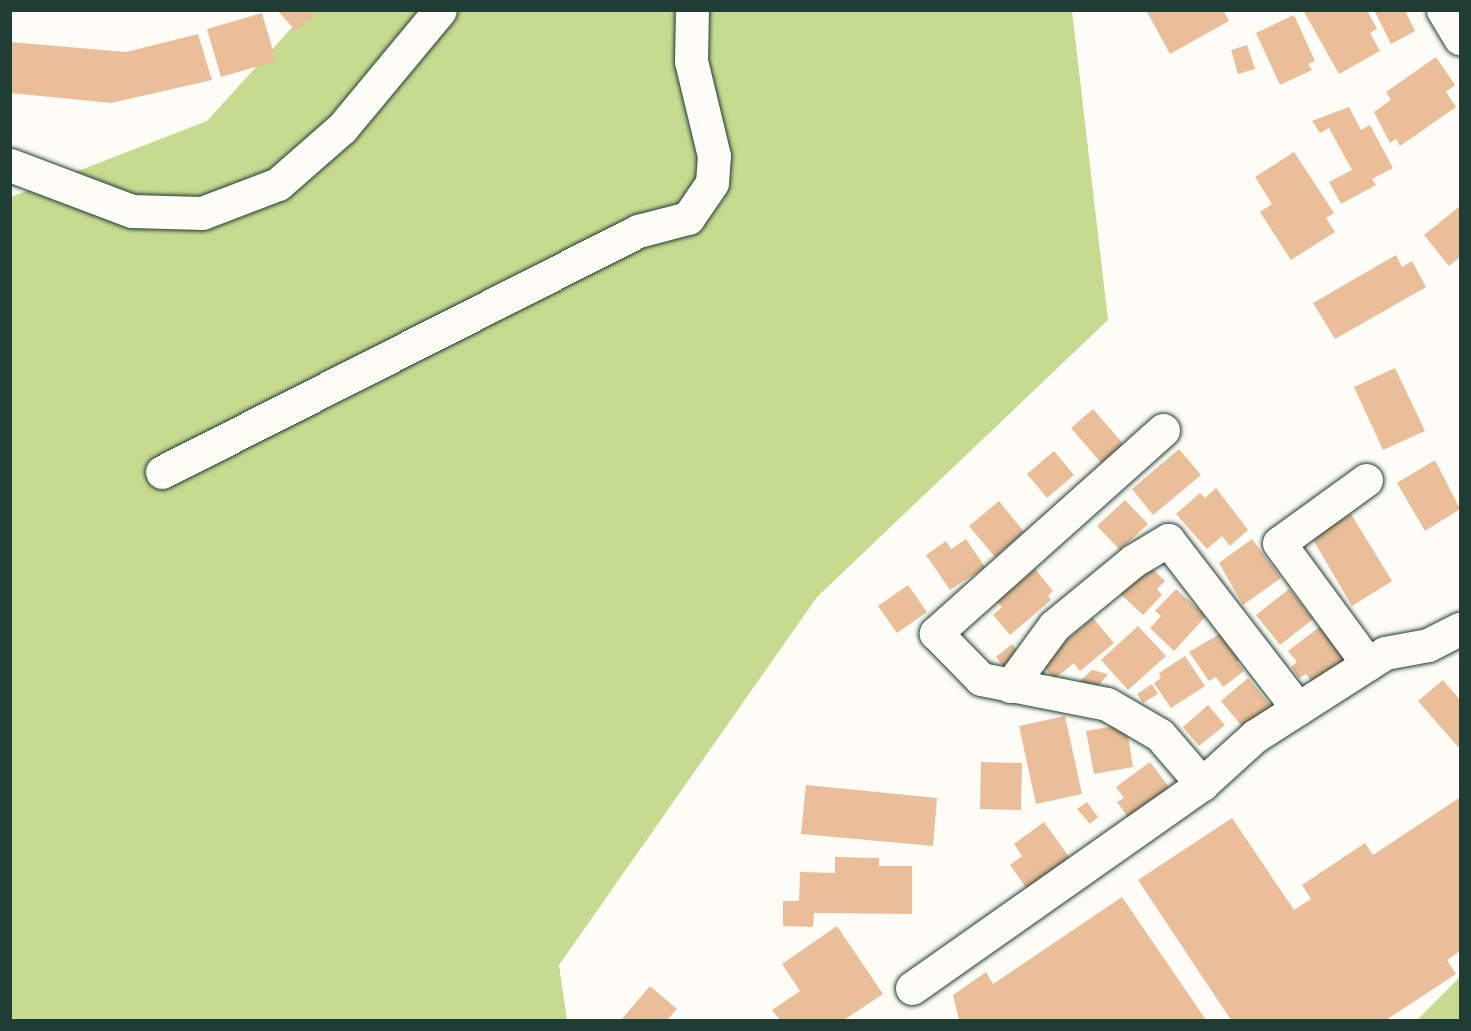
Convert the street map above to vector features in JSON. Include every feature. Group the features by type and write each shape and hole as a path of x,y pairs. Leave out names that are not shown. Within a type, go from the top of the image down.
{"street":[{"path":"10,165 132,211 202,213 278,184 342,128 440,10"},
{"path":"162,471 638,231 688,218 712,183 714,156 691,61 692,10"},
{"path":"1443,10 1461,38"},
{"path":"1163,430 936,633 981,679 1107,704 1160,735 1202,784"},
{"path":"1366,480 1279,543 1368,664"},
{"path":"1010,686 1054,626 1133,561 1167,540 1298,708"},
{"path":"912,988 1202,784 1256,736 1298,708 1385,653 1428,645 1461,629"}],"green space":[{"path":"307,11 1072,11 1108,320 817,597 559,965 567,1020 11,1020 11,197 207,121"},
{"path":"1460,977 1460,1020 1417,1020"}],"building":[{"path":"277,10 319,10 296,31"},
{"path":"1146,10 1223,10 1229,21 1170,54"},
{"path":"1303,10 1367,10 1377,29 1370,33 1380,51 1339,74"},
{"path":"1374,10 1405,10 1415,31 1391,44"},
{"path":"262,13 276,61 221,77 207,29"},
{"path":"1294,15 1315,61 1308,64 1312,70 1280,85 1256,33"},
{"path":"198,34 212,80 111,103 10,93 10,42 126,52"},
{"path":"1247,45 1255,69 1238,74 1231,50"},
{"path":"1436,57 1455,85 1446,92 1456,107 1400,146 1396,139 1390,143 1374,112 1391,100 1386,92"},
{"path":"1349,107 1361,130 1370,125 1393,168 1372,179 1376,185 1341,204 1329,182 1352,170 1329,128 1320,133 1312,121"},
{"path":"1294,152 1334,213 1326,218 1335,232 1291,260 1260,212 1272,204 1255,177"},
{"path":"1460,206 1460,257 1449,266 1424,235"},
{"path":"1396,255 1402,267 1412,261 1426,287 1335,339 1313,303"},
{"path":"1395,368 1425,431 1383,450 1354,387"},
{"path":"1093,409 1125,446 1103,465 1071,428"},
{"path":"1179,449 1201,475 1153,515 1132,489"},
{"path":"1054,451 1074,475 1047,498 1027,474"},
{"path":"1435,460 1460,509 1425,531 1397,483"},
{"path":"1216,488 1248,530 1230,546 1222,536 1207,549 1176,514 1200,493 1205,498"},
{"path":"1125,500 1148,524 1120,550 1097,526"},
{"path":"999,501 1024,532 995,557 969,526"},
{"path":"1351,514 1392,581 1352,606 1312,538"},
{"path":"966,539 985,567 950,590 926,555 946,541 951,549"},
{"path":"1252,539 1281,578 1243,605 1219,563"},
{"path":"1146,562 1165,581 1157,589 1162,595 1143,615 1115,589"},
{"path":"1035,569 1053,591 1048,596 1051,600 1010,635 993,615 1002,607 997,602"},
{"path":"908,585 927,612 897,633 878,606"},
{"path":"1176,589 1206,616 1174,651 1150,628 1161,616 1155,611"},
{"path":"1289,589 1313,619 1280,645 1256,615"},
{"path":"1093,618 1114,643 1080,671 1074,663 1054,679 1040,662"},
{"path":"1322,625 1347,658 1313,683 1306,674 1299,678 1291,667 1297,662 1288,651"},
{"path":"1138,626 1166,656 1128,690 1101,660"},
{"path":"1225,631 1244,657 1237,662 1244,671 1223,687 1216,677 1209,681 1189,652"},
{"path":"1012,644 1023,657 1006,670 996,657"},
{"path":"1185,656 1205,686 1171,708 1154,683 1161,678 1159,673"},
{"path":"1092,670 1108,674 1096,689 1078,683"},
{"path":"1248,678 1272,707 1245,730 1221,701"},
{"path":"1443,680 1460,700 1460,749 1418,701"},
{"path":"1152,684 1158,694 1143,703 1137,694"},
{"path":"1208,705 1225,725 1199,746 1183,727"},
{"path":"1065,716 1082,794 1036,804 1019,726"},
{"path":"1126,724 1133,767 1094,774 1086,731"},
{"path":"981,762 1022,763 1021,810 980,809"},
{"path":"1150,762 1174,794 1133,824 1117,802 1124,798 1116,787"},
{"path":"806,785 937,798 933,846 801,834"},
{"path":"1459,798 1460,951 1447,960 1456,974 1386,1020 1231,1020 1138,880 1232,818 1294,910 1311,899 1302,885 1365,843 1373,855"},
{"path":"1087,802 1098,817 1090,824 1077,809"},
{"path":"1044,822 1072,861 1029,892 1010,865 1022,856 1014,844"},
{"path":"835,857 879,858 879,866 912,866 912,914 814,913 813,927 783,926 783,901 799,901 800,872 835,873"},
{"path":"1122,897 1206,1020 959,1020 953,995 986,972 993,984"},
{"path":"837,926 883,994 844,1020 780,1020 772,1010 800,991 782,964"},
{"path":"650,986 677,1009 667,1020 621,1020"}]}
